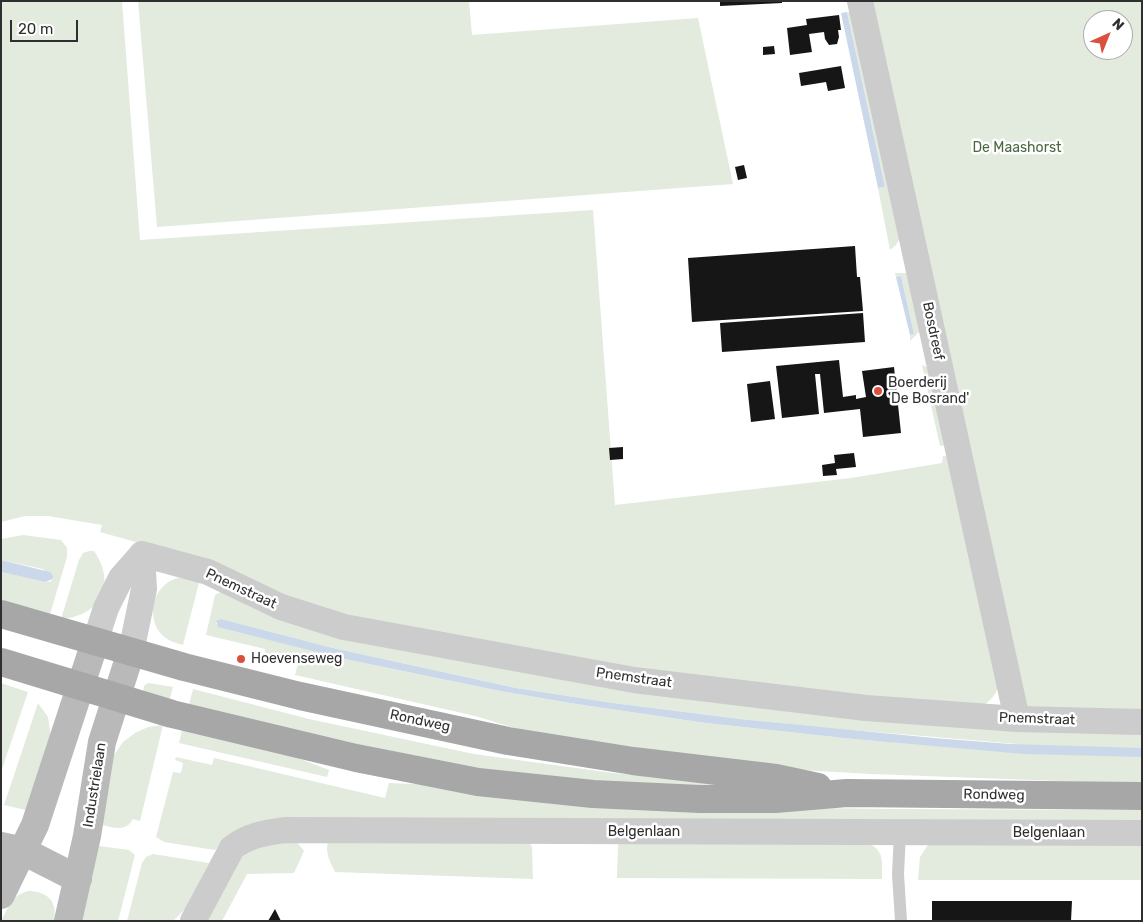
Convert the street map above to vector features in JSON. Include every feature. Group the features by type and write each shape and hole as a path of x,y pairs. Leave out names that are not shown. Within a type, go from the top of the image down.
{"main road":[{"name":"Rondweg","path":"1,614 131,652 300,696 469,731 508,741 633,761 776,778 847,793"},
{"path":"78,879 4,881 12,849 42,806 95,642"},
{"name":"Industrielaan","path":"68,921 87,836 102,742 131,652"},
{"name":"Rondweg","path":"1,662 172,714 346,756 478,782 593,794 700,799 775,799 847,793 1142,796"},
{"path":"12,849 78,879"}],"street":[{"name":"Bosdreef","path":"860,1 1017,719"},
{"name":"Pnemstraat","path":"142,554 208,572 281,607 344,627 634,680 866,708 1017,719 1142,722"},
{"path":"95,642 106,608 120,578 142,554"},
{"path":"131,652 144,589 142,554"},
{"name":"Belgenlaan","path":"193,921 232,848 259,833 285,830 1142,833"}],"lane":[{"path":"900,833 898,874 901,921"}],"green space":[{"path":"1,1 122,1 140,240 593,210 615,505 851,478 942,463 943,456 947,456 1000,683 996,692 987,703 974,709 606,667 303,606 207,562 100,532 102,525 48,516 25,516 1,522"},
{"path":"138,1 469,1 472,35 698,18 733,184 157,227"},
{"name":"De Maashorst","path":"849,1 1142,1 1142,784 871,774 747,767 518,729 475,716 295,675 299,660 265,653 265,649 206,635 215,595 224,590 270,612 1014,725 903,233 896,245 890,250 878,188 885,187 847,12 852,13","holes":["221,619 333,648 516,688 613,703 828,728 1018,744 1020,753 853,739 706,723 576,704 500,691 340,658 216,624 216,622"]},
{"path":"895,273 907,273 924,327 910,341 910,335 914,334 901,276 896,277"},
{"path":"922,365 929,368 947,445 940,446"},
{"path":"23,535 61,540 67,548 67,557 48,621 1,606 1,572 48,582 52,581 43,569 1,560 1,539"},
{"path":"94,551 101,563 104,586 101,596 95,605 86,612 75,617 61,619 79,560 83,553"},
{"path":"189,576 200,579 183,645 169,640 162,635 155,622 153,608 158,594 167,583 180,577"},
{"path":"1,683 28,692 1,772"},
{"path":"148,683 173,687 169,702 143,693 144,686"},
{"path":"193,689 309,719 474,754 613,773 723,782 715,793 466,773 188,708"},
{"path":"38,703 48,717 51,738 30,811 4,805"},
{"path":"163,725 140,821 133,819 127,826 119,828 102,825 114,755 123,742 135,733 148,727"},
{"path":"183,726 248,739 329,770 327,777 179,743"},
{"path":"176,757 212,765 214,758 385,798 389,783 461,786 672,806 1142,810 1142,823 267,821 251,824 238,830 215,850 164,842 156,837 173,772 181,773 183,763 175,760"},
{"path":"296,841 304,851 294,873 247,874 222,921 206,921 242,855 265,843"},
{"path":"622,841 867,842 880,853 882,879 617,878 618,845"},
{"path":"328,842 530,843 532,847 533,879 335,872 328,854"},
{"path":"1142,842 1142,880 918,880 920,857 928,845"},
{"path":"99,846 129,850 135,855 118,921 81,921"},
{"path":"153,854 209,863 185,909 173,921 127,921 142,863 146,857"},
{"path":"28,891 35,891 50,898 54,908 54,921 1,921 14,899"}],"water":[{"path":"847,12 885,187 878,188 841,13"},
{"path":"901,276 914,334 910,335 896,277"},
{"path":"1,560 50,572 53,576 52,579 46,582 1,572"},
{"path":"221,619 333,648 516,688 613,703 740,719 934,738 1011,744 1142,748 1142,757 1024,754 853,739 706,723 576,704 500,691 340,658 218,627 216,621"}],"building":[{"path":"720,1 782,1 782,3 720,6"},
{"path":"839,15 841,30 838,30 837,44 829,45 825,39 824,32 809,34 812,52 790,55 787,28 807,25 806,19"},
{"path":"774,46 775,54 763,55 763,47"},
{"path":"841,66 845,88 828,91 826,82 801,86 799,73"},
{"path":"744,165 747,178 738,180 735,167"},
{"path":"855,246 857,277 860,277 863,311 692,322 688,258"},
{"path":"863,313 865,342 722,352 720,323"},
{"path":"839,360 843,397 856,395 856,399 866,397 862,371 894,367 901,433 863,437 860,409 824,413 820,374 815,374 819,414 782,418 776,366"},
{"path":"770,381 775,419 751,422 747,384"},
{"path":"623,447 623,459 610,460 609,448"},
{"path":"854,453 856,467 836,469 837,475 823,476 822,465 835,463 834,455"},
{"path":"932,901 1072,901 1071,921 932,921"},
{"path":"275,909 281,921 268,921"}],"place":[{"name":"Boerderij 'De Bosrand'","path":"878,391"},
{"name":"Hoevenseweg","path":"241,659"}]}
